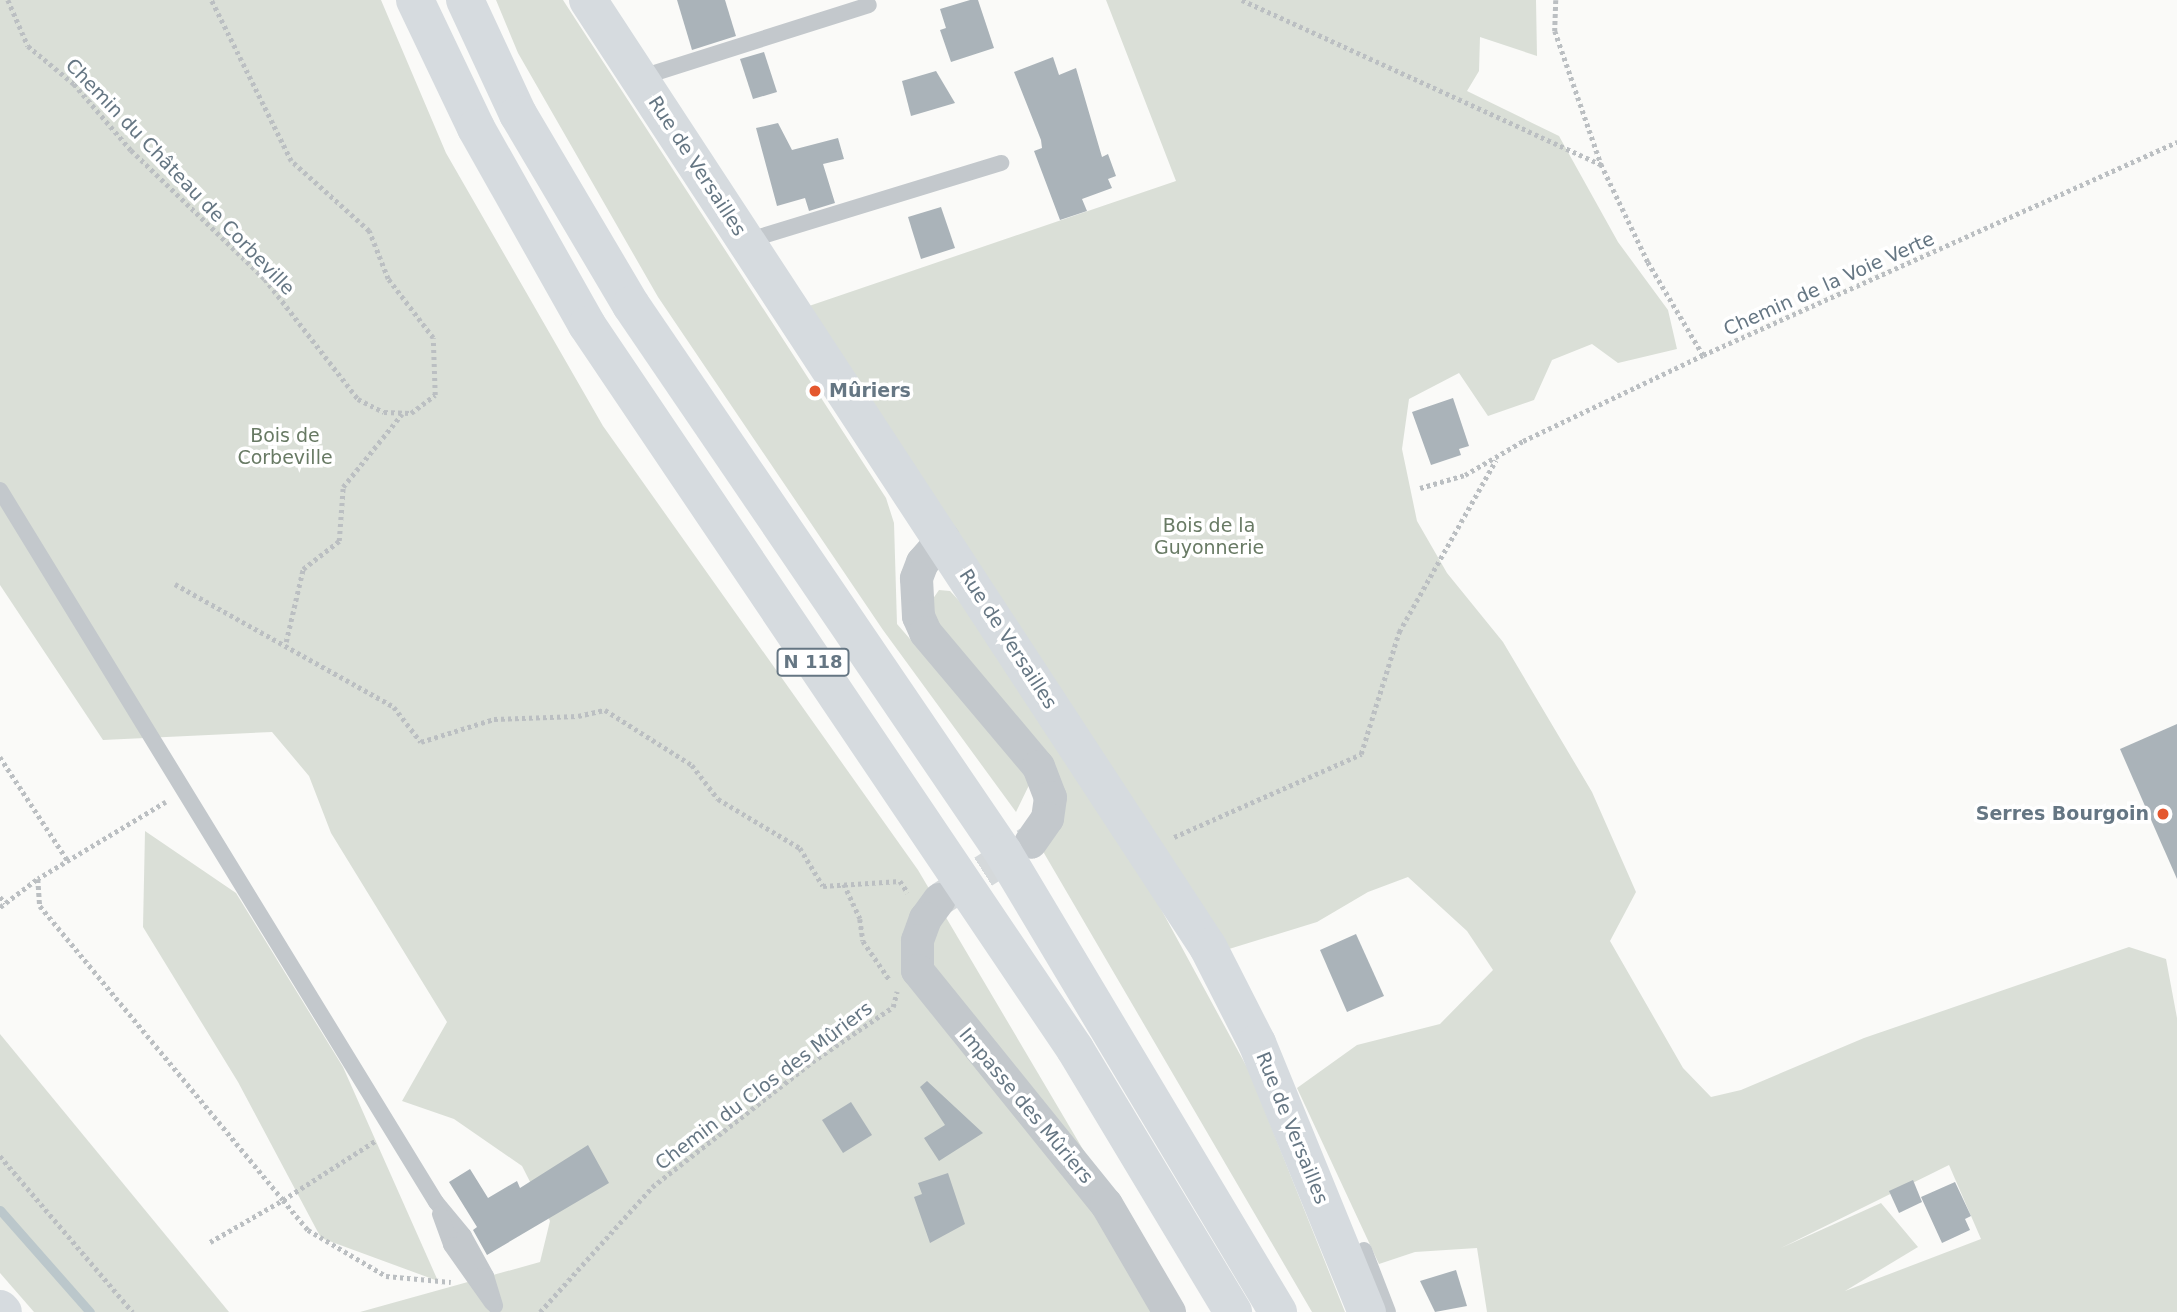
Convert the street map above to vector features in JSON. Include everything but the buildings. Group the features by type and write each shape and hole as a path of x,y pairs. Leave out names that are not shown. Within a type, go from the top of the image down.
{"main road":[{"name":"N 118","path":"415,0 482,140 587,325 1075,1049 1233,1312"},
{"name":"N 118","path":"465,0 518,114 631,305 1003,852 1278,1312"},
{"name":"Rue de Versailles","path":"588,0 943,538 1208,947 1257,1043 1367,1312"}],"street":[{"path":"943,538 922,562 916,579 918,617 925,632 1038,766 1050,797 1046,818 1030,842"},
{"name":"Impasse des Mûriers","path":"939,899 925,918 917,940 917,970 1106,1204 1170,1312"}],"lane":[{"path":"639,78 869,5"},
{"path":"746,240 1001,163"},
{"path":"0,490 391,1130 436,1202 464,1236 486,1276 495,1306 475,1285 451,1245 436,1202"},
{"path":"1364,1250 1388,1312"}],"path":[{"name":"Chemin du Château de Corbeville","path":"8,0 28,46 74,84 131,150 265,279 358,399 384,412 402,413"},
{"path":"211,0 291,162 369,231 388,279 433,338 435,395 411,413 402,413 343,487 339,541 303,569 286,642"},
{"path":"1242,0 1601,164"},
{"path":"1556,0 1555,31 1601,164 1648,262 1703,355"},
{"name":"Chemin de la Voie Verte","path":"1420,488 1465,475 1497,459 1523,441 1703,355 2177,142"},
{"name":"Chemin de la Voie Verte","path":"1146,849 1361,754 1399,632 1497,459"},
{"path":"174,584 286,642 394,707 421,743 494,719 578,716 605,710 692,765 718,799 800,848 823,886 900,881 908,894 939,899"},
{"path":"0,757 68,861"},
{"path":"0,897 2,905 38,878 184,791"},
{"path":"38,878 40,906 308,1230 386,1276 475,1285"},
{"name":"Chemin du Clos des Mûriers","path":"540,1312 652,1187 791,1078 893,1007 898,989 876,967 863,941 860,919 844,884"},
{"path":"210,1242 283,1200 391,1130"},
{"path":"0,1156 133,1312"}],"green space":[{"name":"Bois de Corbeville","path":"0,0 381,0 446,153 603,426 918,870 1179,1312 360,1312 540,1262 550,1221 522,1166 454,1119 402,1101 447,1022 331,833 309,776 272,732 103,740 0,585"},
{"path":"496,0 563,0 886,498 894,523 897,624 1032,779 1016,812 883,630 658,297 518,53"},
{"name":"Bois de la Guyonnerie","path":"1106,0 1536,0 1537,56 1480,37 1479,71 1467,91 1559,136 1618,242 1668,310 1677,349 1618,363 1592,344 1552,360 1534,400 1488,416 1459,373 1409,399 1402,449 1417,521 1447,573 1503,642 1592,792 1636,892 1610,941 1683,1068 1711,1097 1741,1090 1864,1038 2129,947 2166,959 2177,1018 2177,1312 1487,1312 1477,1248 1415,1252 1379,1264 1297,1088 1357,1045 1440,1024 1493,970 1467,931 1408,877 1368,892 1317,922 1229,949 809,306 1176,181","holes":["1949,1165 1981,1239 1845,1291 1918,1247 1881,1203 1781,1248"]},
{"path":"939,590 950,591 965,607 1143,876 1249,1071 1345,1312 1312,1312 1041,848 1062,814 935,626 930,603"},
{"path":"145,831 236,893 343,1067 438,1281 321,1238 238,1082 143,927"},
{"path":"0,1034 229,1312 34,1312 0,1273"}],"waterway":[{"path":"0,1210 90,1312"}],"tunnel":[{"path":"941,898 1029,842"}],"place":[{"name":"Mûriers","path":"815,391"},
{"name":"Serres Bourgoin","path":"2163,814"}]}
